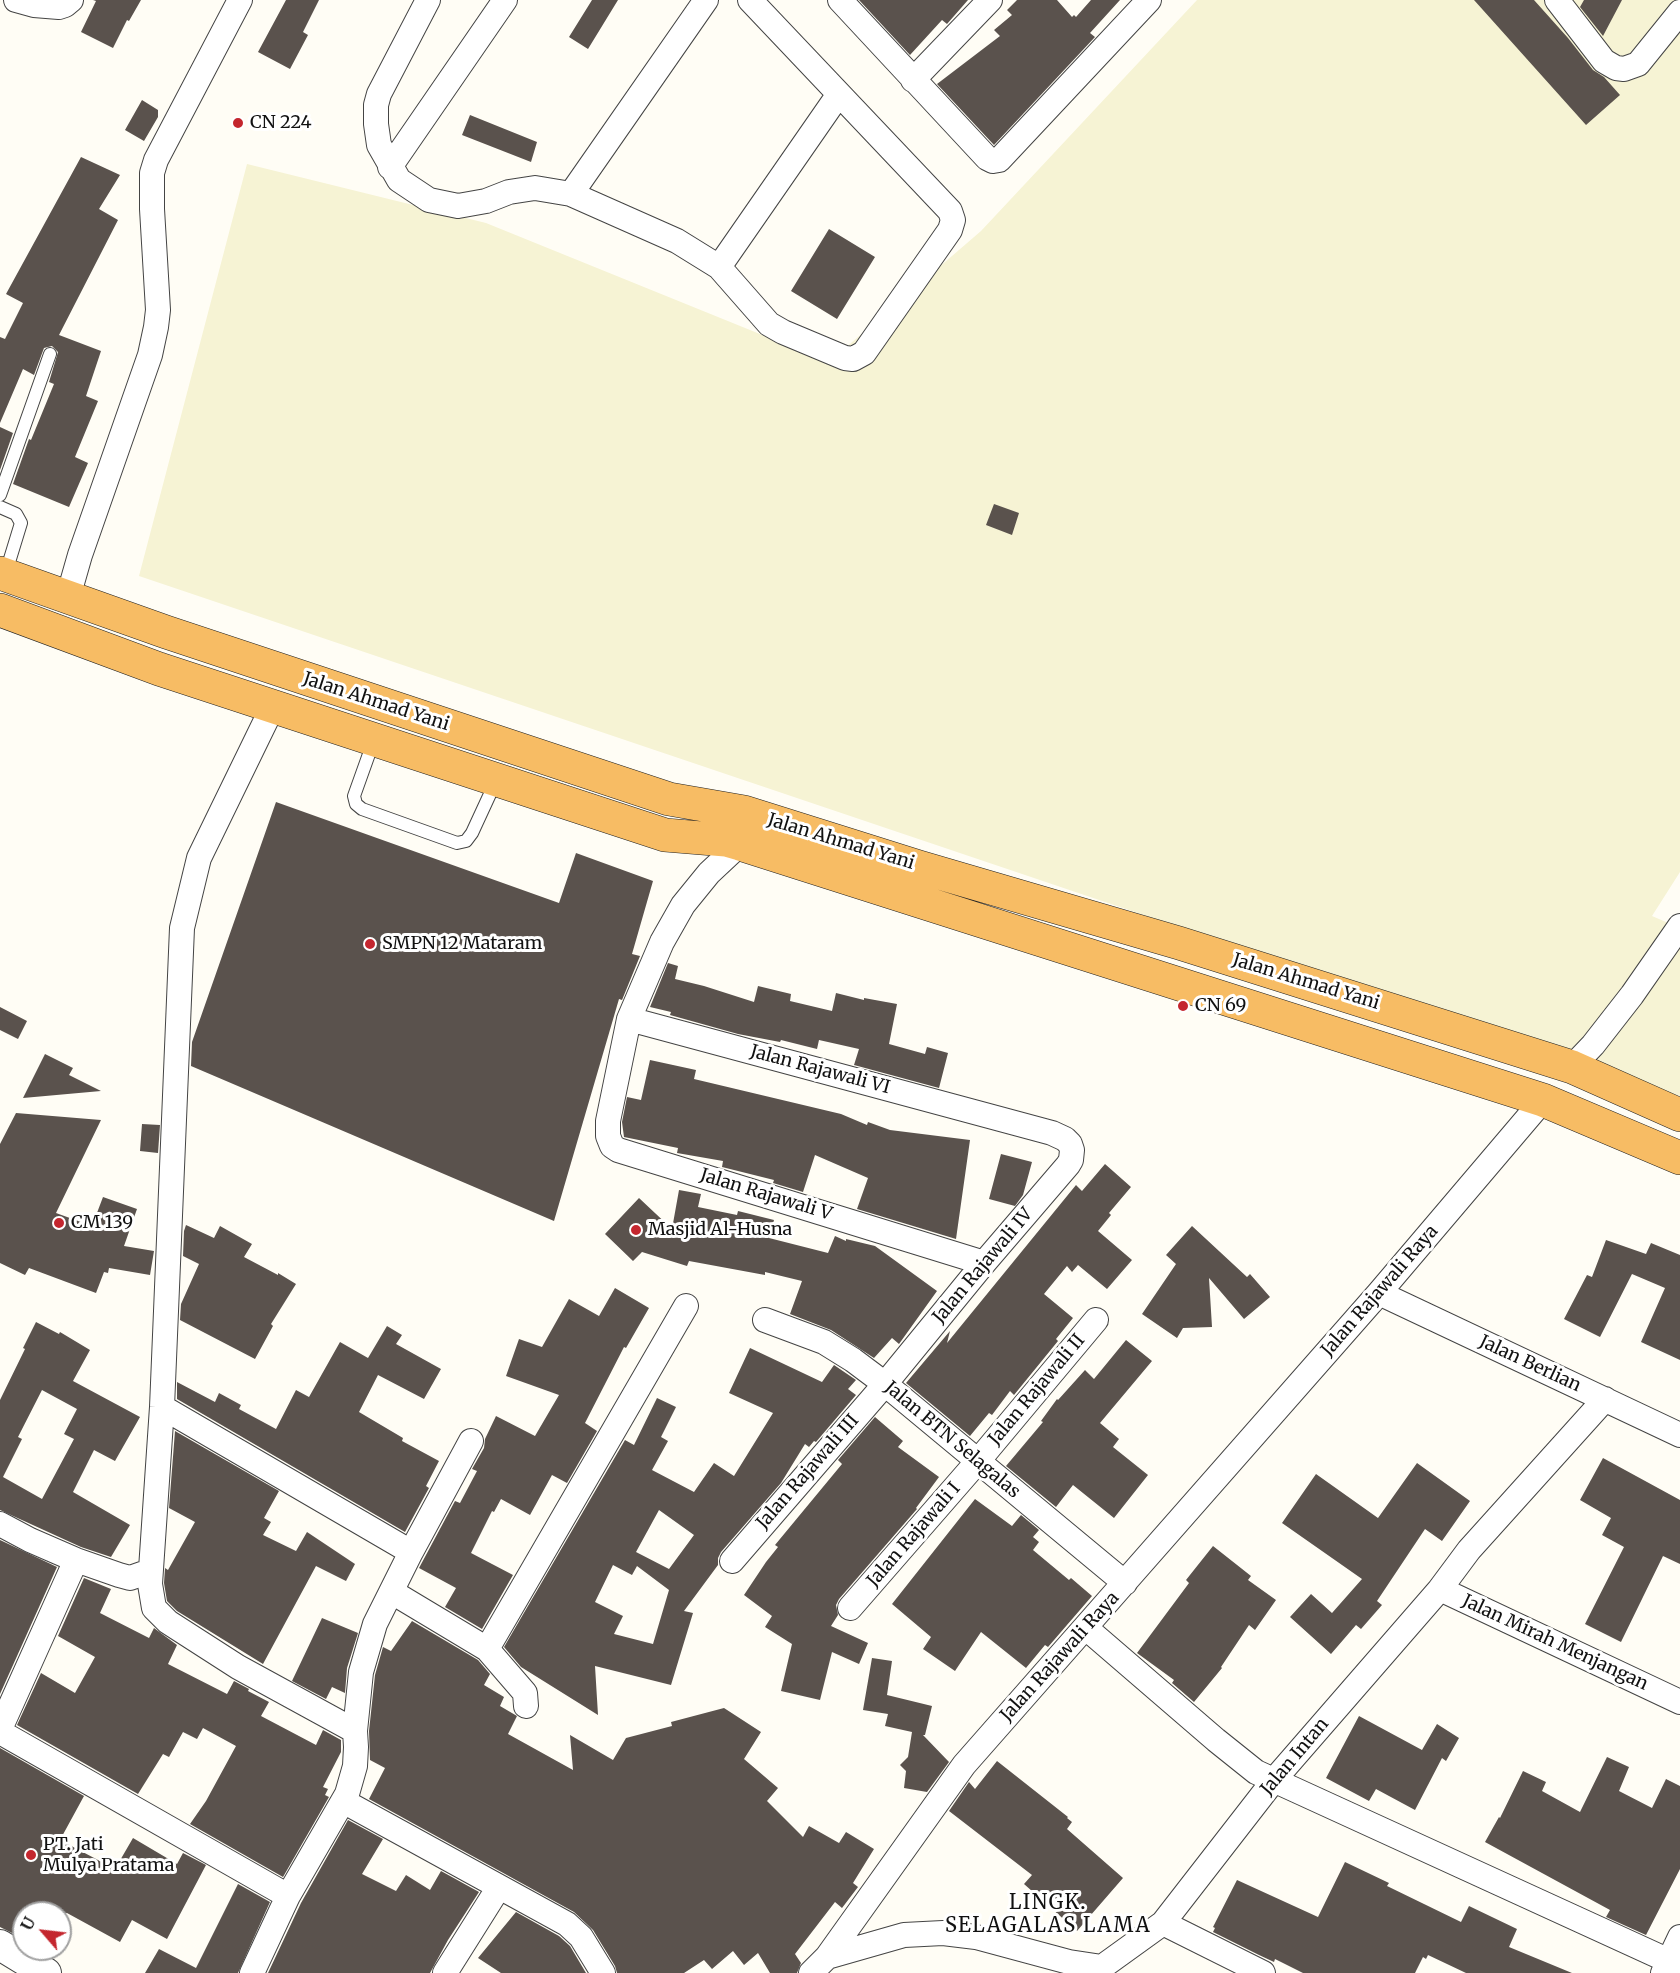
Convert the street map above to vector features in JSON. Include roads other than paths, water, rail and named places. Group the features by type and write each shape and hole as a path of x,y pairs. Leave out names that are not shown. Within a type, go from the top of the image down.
{"highway":[{"name":"Jalan Ahmad Yani","path":"2,574 166,632 669,800 737,832 919,867 1179,943 1572,1067 1680,1115"},
{"path":"0,610 159,669 665,835 737,832 1544,1100 1680,1158"},
{"path":"159,669 166,632"}],"street":[{"path":"16,0 34,5 59,7 71,0"},
{"path":"68,597 80,555 150,356 158,310 152,173 163,144 240,0"},
{"path":"428,0 379,94 376,105 379,145 399,180 429,200 458,206 486,201 509,192 535,188 571,194 677,241 719,267 769,324 845,358 853,359 864,353 950,230 953,220 950,211 750,0"},
{"path":"390,167 505,0"},
{"path":"571,194 706,0"},
{"path":"840,0 987,158 993,161 999,160 1149,0"},
{"path":"913,80 990,0"},
{"path":"1559,1 1604,61 1616,68 1624,69 1638,64 1680,12"},
{"path":"719,267 839,94"},
{"path":"273,706 199,858 182,928 162,1407 150,1572 151,1599 154,1608 162,1617 238,1667 355,1731"},
{"path":"629,1018 662,942 683,905 709,873 737,832"},
{"path":"1572,1067 1632,995 1680,927"},
{"name":"Jalan Rajawali V","path":"629,1018 615,1081 607,1132 612,1146 618,1150 984,1263"},
{"name":"Jalan Rajawali VI","path":"629,1018 1052,1133 1070,1144"},
{"name":"Jalan Rajawali Raya","path":"819,1965 964,1764 1379,1293 1544,1100"},
{"name":"Jalan Rajawali IV","path":"885,1384 1068,1165 1072,1157 1070,1144"},
{"name":"Jalan Berlian","path":"1379,1293 1680,1435"},
{"path":"487,1649 686,1306"},
{"name":"Jalan BTN Selagalas","path":"765,1320 824,1342 853,1360 1125,1583"},
{"name":"Jalan Rajawali II","path":"978,1461 1096,1320"},
{"name":"Jalan Rajawali III","path":"732,1561 885,1384"},
{"name":"Jalan Intan","path":"1162,1923 1274,1780 1437,1593 1469,1550 1605,1400"},
{"path":"162,1407 411,1552"},
{"path":"252,1973 288,1896 344,1801 352,1783 357,1747 355,1731 361,1672 375,1624 471,1441"},
{"name":"Jalan Rajawali I","path":"850,1608 978,1461"},
{"path":"0,1524 76,1560 130,1578 150,1572"},
{"path":"76,1560 0,1730 288,1896"},
{"path":"392,1592 487,1649 525,1693 526,1706"},
{"name":"Jalan Mirah Menjangan","path":"1437,1593 1680,1702"},
{"path":"1086,1628 1256,1772 1671,1966 1680,1937"},
{"path":"344,1801 567,1924 581,1937 603,1973"},
{"path":"446,1973 500,1887"},
{"path":"1162,1923 1263,1973"},
{"name":"Jalan Rajawali Raya","path":"819,1965 904,1935 943,1933 976,1937 1103,1970 1162,1923"},
{"path":"0,1945 46,1973"}],"lane":[{"path":"0,495 50,354"},
{"path":"0,507 16,514 21,523 2,574"},
{"path":"374,740 354,796 356,804 362,809 457,843 466,841 472,833 496,780"}],"place":[{"name":"CN 224","path":"238,123"},
{"name":"SMPN 12 Mataram","path":"370,944"},
{"name":"CN 69","path":"1183,1006"},
{"name":"CM 139","path":"59,1223"},
{"name":"Masjid Al-Husna","path":"636,1230"},
{"name":"PT. Jati Mulya Pratama","path":"31,1855"}],"district":[{"name":"LINGK. SELAGALAS LAMA","path":"1048,1914"}]}
